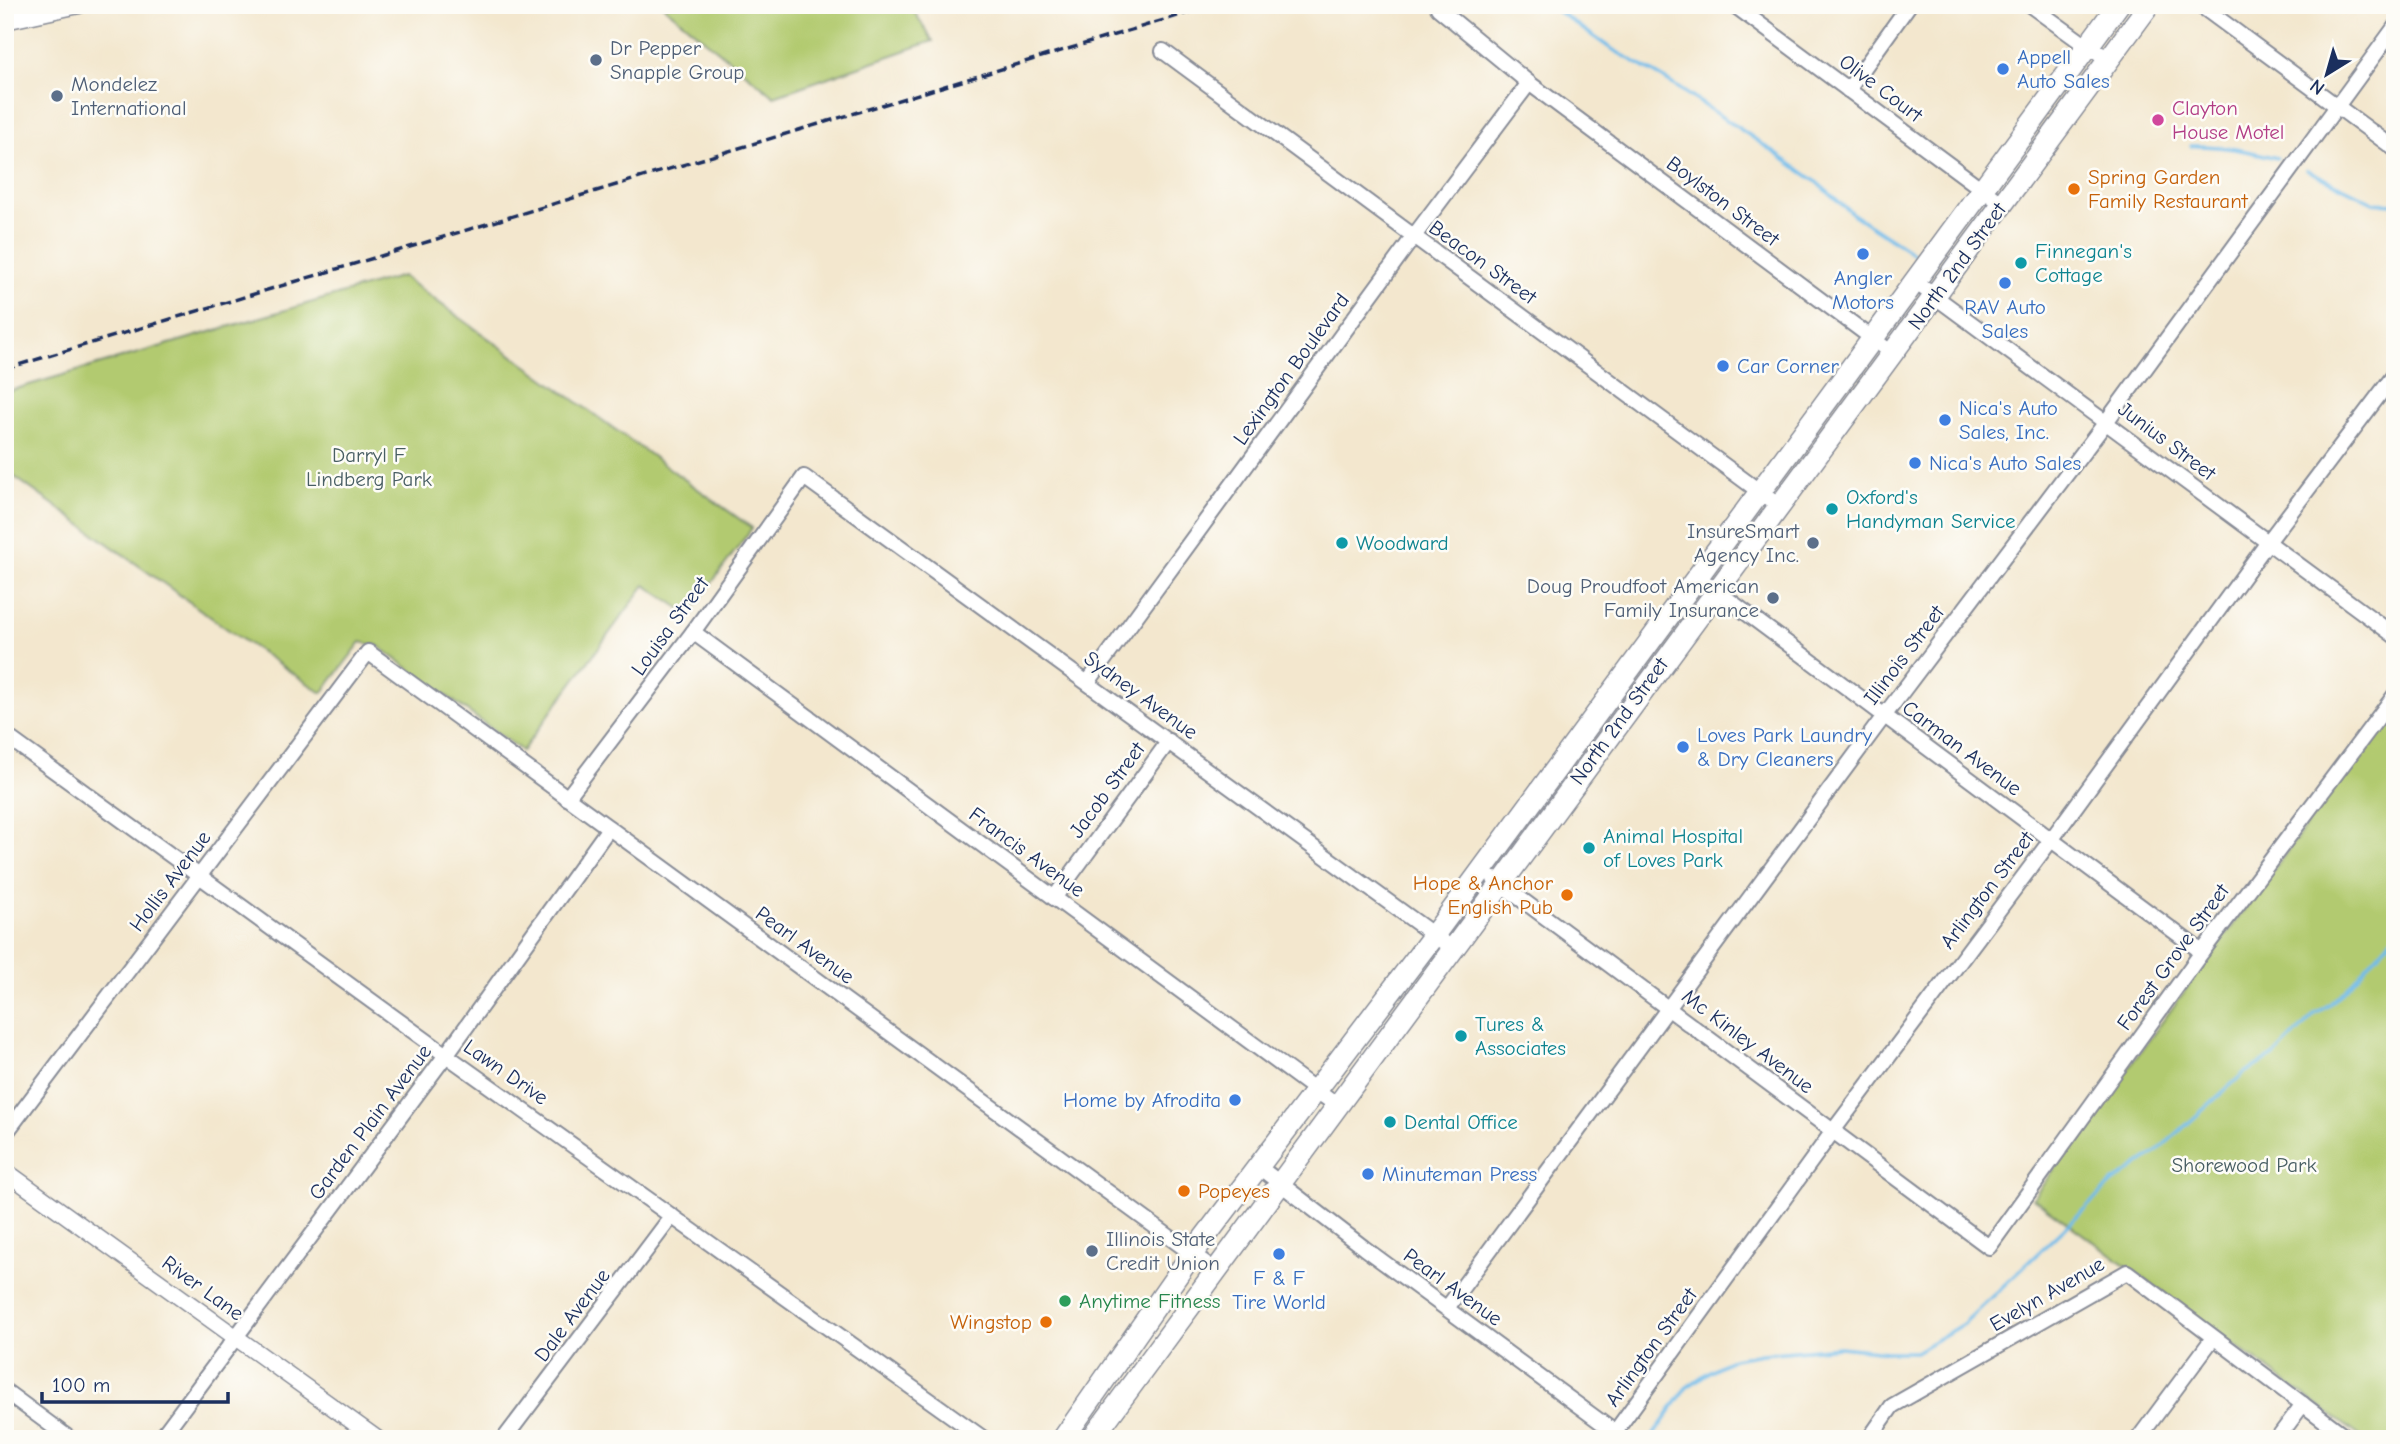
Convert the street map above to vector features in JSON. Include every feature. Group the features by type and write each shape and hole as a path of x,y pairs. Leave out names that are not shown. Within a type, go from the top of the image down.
{"main road":[{"name":"North 2nd Street","path":"1063,1439 1192,1254 1434,935 1871,338 2119,5"},
{"name":"North 2nd Street","path":"1092,1439 2149,5"}],"street":[{"path":"5,20 79,5"},
{"name":"Olive Court","path":"1734,5 2003,204"},
{"path":"1848,90 1909,5"},
{"path":"2030,5 2088,47 2108,58"},
{"path":"2200,5 2395,149"},
{"name":"Boylston Street","path":"1438,8 1530,83 1892,353"},
{"name":"Illinois Street","path":"1447,1308 1884,716 2106,422 2395,27"},
{"name":"Beacon Street","path":"1163,51 1779,506"},
{"name":"Lexington Boulevard","path":"1088,682 1414,236 1530,83"},
{"name":"Junius Street","path":"1914,281 2395,636"},
{"name":"Arlington Street","path":"1620,1435 1833,1131 2395,374"},
{"name":"Sydney Avenue","path":"804,477 1453,949"},
{"name":"Louisa Street","path":"567,798 693,632 804,477"},
{"name":"Carman Avenue","path":"1698,577 2202,952"},
{"name":"Francis Avenue","path":"693,632 1336,1105"},
{"name":"Pearl Avenue","path":"368,652 1216,1271"},
{"name":"Hollis Avenue","path":"5,1134 368,652"},
{"name":"Forest Grove Street","path":"1989,1247 2202,952 2395,695"},
{"name":"Lawn Drive","path":"5,735 446,1055 984,1439"},
{"name":"Jacob Street","path":"1054,898 1169,741"},
{"name":"Garden Plain Avenue","path":"160,1439 446,1055 609,828"},
{"name":"Mc Kinley Avenue","path":"1482,870 1989,1247"},
{"name":"Pearl Avenue","path":"1259,1167 1620,1435"},
{"name":"River Lane","path":"5,1171 377,1439"},
{"name":"Dale Avenue","path":"504,1439 672,1216"},
{"name":"Evelyn Avenue","path":"1869,1439 1892,1406 2127,1272 2349,1439"},
{"path":"2138,1439 2213,1338"},
{"path":"5,1391 70,1439"},
{"path":"2277,1439 2303,1404"}],"green space":[{"path":"662,5 910,5 933,41 774,96"},
{"name":"Darryl F Lindberg Park","path":"402,276 752,528 689,614 645,585 522,751 378,646 361,642 322,693 237,636 5,470 5,392"},
{"name":"Shorewood Park","path":"2395,704 2395,1439 2364,1439 2033,1198"}],"waterway":[{"path":"1549,5 1610,48 1663,78 1749,135 1814,180 1853,214 1914,254"},
{"path":"2191,146 2224,148 2277,158"},
{"path":"2307,170 2375,203 2395,204"},
{"path":"1651,1439 1686,1388 1733,1359 1840,1347 1916,1352 1963,1324 2112,1183 2154,1154 2244,1073 2274,1056 2315,1014 2348,987 2395,935"}],"railway":[{"path":"5,369 1214,5"}],"place":[{"name":"Dr Pepper Snapple Group","path":"596,60"},
{"name":"Appell Auto Sales","path":"2003,69"},
{"name":"Mondelez International","path":"57,96"},
{"name":"Clayton House Motel","path":"2158,120"},
{"name":"Spring Garden Family Restaurant","path":"2074,189"},
{"name":"Angler Motors","path":"1863,254"},
{"name":"Finnegan's Cottage","path":"2021,263"},
{"name":"RAV Auto Sales","path":"2005,283"},
{"name":"Car Corner","path":"1723,366"},
{"name":"Nica's Auto Sales, Inc.","path":"1945,420"},
{"name":"Nica's Auto Sales","path":"1915,463"},
{"name":"Oxford's Handyman Service","path":"1832,509"},
{"name":"Woodward","path":"1342,543"},
{"name":"InsureSmart Agency Inc.","path":"1813,543"},
{"name":"Doug Proudfoot American Family Insurance","path":"1773,598"},
{"name":"Loves Park Laundry & Dry Cleaners","path":"1683,747"},
{"name":"Animal Hospital of Loves Park","path":"1589,848"},
{"name":"Hope & Anchor English Pub","path":"1567,895"},
{"name":"Tures & Associates","path":"1461,1036"},
{"name":"Home by Afrodita","path":"1235,1100"},
{"name":"Dental Office","path":"1390,1122"},
{"name":"Minuteman Press","path":"1368,1174"},
{"name":"Popeyes","path":"1184,1191"},
{"name":"Illinois State Credit Union","path":"1092,1251"},
{"name":"F & F Tire World","path":"1279,1254"},
{"name":"Anytime Fitness","path":"1065,1301"},
{"name":"Wingstop","path":"1046,1322"}]}
